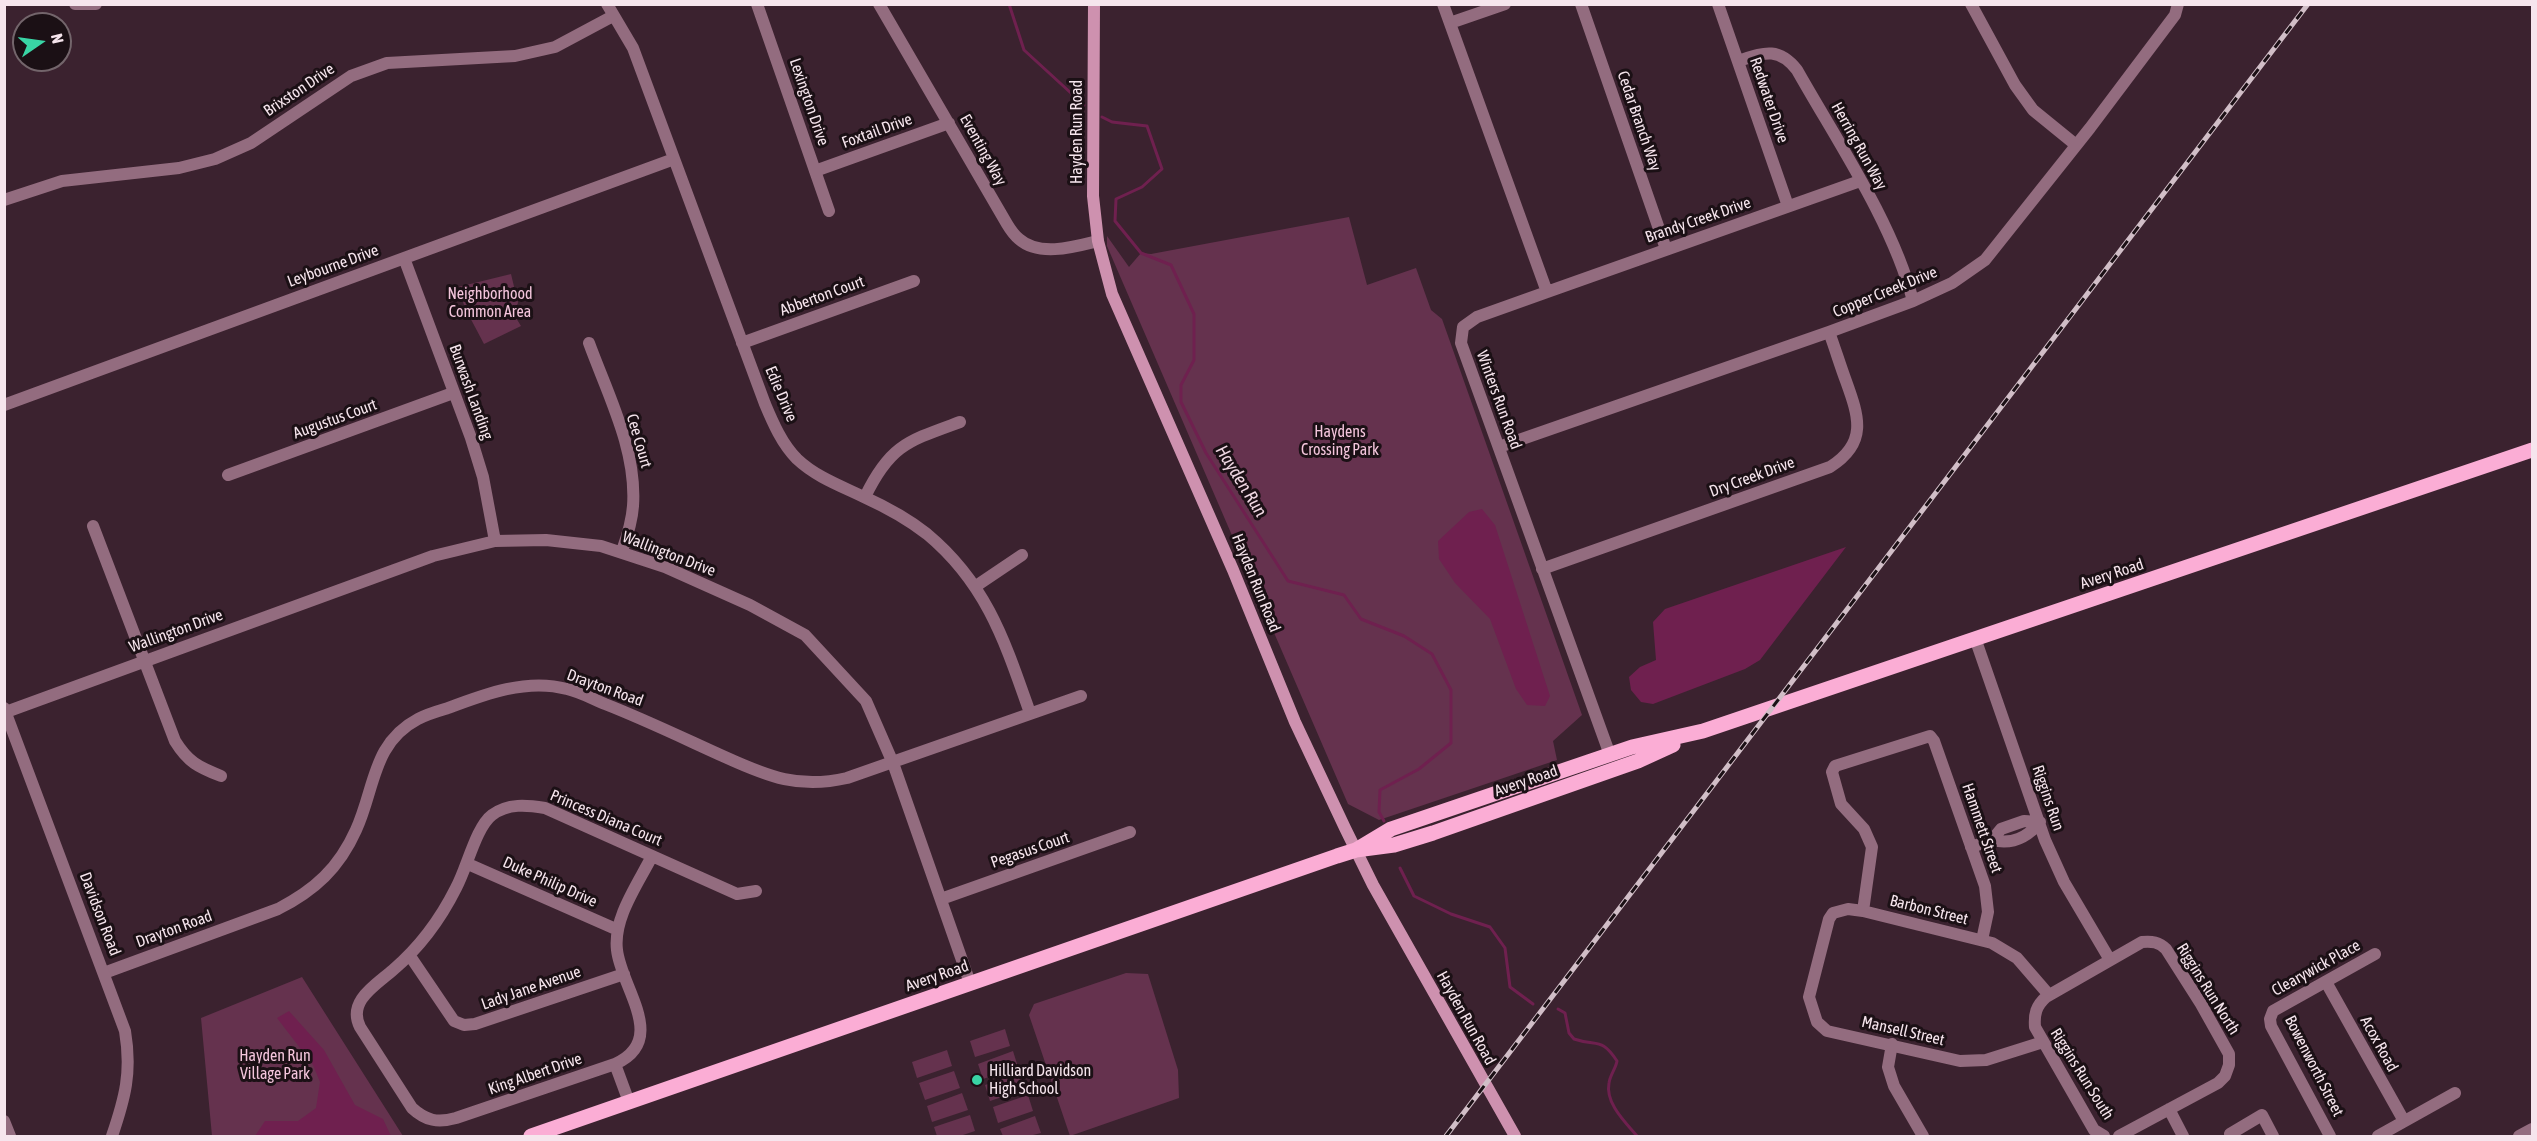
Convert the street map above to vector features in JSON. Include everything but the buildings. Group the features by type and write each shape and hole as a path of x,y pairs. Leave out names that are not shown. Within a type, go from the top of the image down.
{"main road":[{"name":"Hayden Run Road","path":"1094,4 1093,196 1098,241 1112,294 1224,548 1295,722 1356,850 1485,1087 1515,1137"},
{"name":"Avery Road","path":"531,1137 1356,850 1391,830 1632,747 1702,731 2532,450"},
{"name":"Avery Road","path":"1356,850 1394,845 1433,833 1638,761 1702,731"}],"street":[{"path":"75,5 96,4"},
{"name":"Lexington Drive","path":"757,4 829,211"},
{"name":"Eventing Way","path":"879,4 998,209 1019,239 1044,250 1098,241"},
{"path":"1443,4 1547,292"},
{"path":"1450,23 1504,4"},
{"name":"Cedar Branch Way","path":"1581,4 1666,249"},
{"name":"Redwater Drive","path":"1718,4 1788,206"},
{"path":"1971,4 2015,85 2033,110 2076,145"},
{"name":"Edie Drive","path":"610,10 633,48 773,424 796,458 822,476 905,519 952,557 987,603 1030,713"},
{"name":"Brixston Drive","path":"4,200 62,181 179,168 215,159 251,142 351,76 387,63 515,56 555,47 610,10"},
{"name":"Copper Creek Drive","path":"1499,447 1829,332 1913,301 1952,282 1985,260 2076,145 2176,10"},
{"name":"Herring Run Way","path":"1738,61 1767,52 1779,54 1790,61 1893,242 1906,274 1913,301"},
{"name":"Foxtail Drive","path":"815,171 949,123"},
{"name":"Leybourne Drive","path":"4,405 674,159"},
{"name":"Brandy Creek Drive","path":"1547,292 1860,182"},
{"name":"Burwash Landing","path":"404,258 471,438 483,477 495,541"},
{"name":"Abberton Court","path":"742,343 914,281"},
{"name":"Winters Run Road","path":"1547,292 1477,317 1463,327 1461,343 1610,755"},
{"name":"Dry Creek Drive","path":"1542,569 1830,467 1843,459 1857,438 1857,413 1829,332"},
{"name":"Cee Court","path":"589,343 629,454 632,471 633,509 622,551"},
{"name":"Augustus Court","path":"228,475 453,393"},
{"path":"865,497 880,468 892,453 927,434 960,422"},
{"path":"93,526 175,741 185,758 202,769 220,776"},
{"name":"Wallington Drive","path":"5,710 417,561 495,541 546,540 601,546 622,551 665,567 750,605 805,635 866,701 892,763 970,983"},
{"path":"976,586 1022,555"},
{"name":"Riggins Run","path":"1975,638 2040,822 2044,840 2064,882 2110,960"},
{"name":"Drayton Road","path":"105,973 278,909 303,896 333,869 350,843 358,828 376,768 393,739 419,718 486,694 525,685 566,688 629,713 759,772 802,784 825,783 892,763 1082,696"},
{"name":"Davidson Road","path":"5,710 125,1031 129,1060 126,1090 112,1137"},
{"name":"Hammett Street","path":"1863,911 1872,847 1864,829 1841,804 1832,772 1835,766 1924,735 1930,736 1934,741 1988,899 1988,912 1982,940"},
{"name":"Princess Diana Court","path":"426,1119 412,1108 365,1036 356,1018 356,1009 364,995 410,956 434,927 468,864 481,827 492,816 503,809 524,804 545,808 737,894 756,891"},
{"path":"1971,847 1992,840 2005,843 2029,836 2040,822"},
{"name":"Pegasus Court","path":"941,899 1130,832"},
{"path":"629,1102 615,1064 623,1061 634,1050 640,1036 640,1021 617,950 618,930 652,856"},
{"name":"Duke Philip Drive","path":"468,864 618,930"},
{"name":"Barbon Street","path":"1818,964 1829,919 1833,913 1848,909 1863,911 1992,943 2017,958 2049,995"},
{"name":"Riggins Run North","path":"2110,960 2142,942 2149,941 2162,945 2201,1004 2229,1054 2229,1065 2225,1076 2218,1083 2169,1109"},
{"name":"Clearywick Place","path":"2272,1011 2375,954"},
{"name":"Lady Jane Avenue","path":"410,956 454,1021 464,1025 475,1024 624,974"},
{"name":"Riggins Run South","path":"2104,1137 2094,1130 2035,1027 2034,1017 2039,1003 2049,995 2110,960"},
{"name":"Mansell Street","path":"1818,964 1809,997 1817,1022 1827,1031 1960,1061 1986,1060 2043,1042"},
{"name":"Acox Road","path":"2326,982 2404,1121"},
{"name":"Bowenworth Street","path":"2272,1011 2271,1026 2330,1137"},
{"path":"1892,1044 1888,1067 1894,1086 1923,1137"},
{"name":"King Albert Drive","path":"426,1119 444,1122 615,1064"},
{"path":"2378,1137 2455,1093"},
{"path":"2169,1109 2183,1137"},
{"name":"Riggins Run South","path":"2119,1137 2169,1109"},
{"path":"2231,1137 2230,1134 2262,1115 2273,1137"},
{"path":"4,1122 10,1137"},
{"path":"2519,1137 2532,1129"}],"green space":[{"name":"Haydens Crossing Park","path":"1349,217 1367,285 1416,268 1431,310 1442,319 1582,715 1553,741 1557,760 1379,820 1348,804 1107,246 1107,236 1129,267 1141,253 1151,254"},
{"name":"Neighborhood Common Area","path":"511,274 518,303 513,313 521,326 484,344 465,308 458,287"},
{"path":"1126,973 1148,974 1178,1070 1179,1098 1070,1136 1029,1015 1034,1004"},
{"name":"Hayden Run Village Park","path":"302,977 403,1136 212,1136 201,1018"},
{"path":"1005,1029 1010,1046 975,1057 970,1041"},
{"path":"947,1050 952,1066 917,1078 912,1062"},
{"path":"1013,1051 1018,1067 983,1079 978,1064"},
{"path":"954,1071 960,1088 925,1100 919,1083"},
{"path":"1020,1073 1026,1089 990,1101 985,1085"},
{"path":"962,1093 968,1110 932,1122 927,1106"},
{"path":"1028,1095 1033,1111 998,1123 993,1107"},
{"path":"970,1115 975,1131 960,1136 937,1136 934,1127"},
{"path":"1035,1116 1041,1133 1029,1136 1003,1136 1000,1129"}],"shaded area":[{"path":"1482,509 1495,525 1550,696 1545,706 1527,705 1516,689 1490,619 1455,583 1439,559 1438,541 1469,512"},
{"path":"1846,547 1760,660 1745,669 1653,704 1641,702 1631,690 1629,677 1640,667 1656,660 1653,622 1665,609"},
{"path":"289,1011 324,1050 355,1105 383,1119 391,1136 255,1136 265,1121 298,1121 316,1108 320,1082 313,1065 277,1018"}],"waterway":[{"name":"Hayden Run","path":"1009,4 1024,50 1084,105"},
{"name":"Hayden Run","path":"1102,117 1112,122 1147,126 1162,169 1142,187 1116,199 1115,221 1141,253 1171,265 1194,314 1194,360 1181,385 1181,402 1206,453 1288,581 1344,595 1361,619 1404,636 1432,654 1451,690 1451,743 1419,769 1380,790 1379,812 1384,821"},
{"name":"Hayden Run","path":"1400,868 1414,896 1451,914 1490,927 1505,948 1510,987 1533,1004"},
{"name":"Hayden Run","path":"1558,1009 1565,1013 1569,1033 1574,1039 1603,1046 1612,1053 1617,1061 1609,1083 1610,1098 1617,1112 1637,1136"}],"railway":[{"path":"1446,1136 2308,4"}],"place":[{"name":"Hilliard Davidson High School","path":"977,1080"}]}
